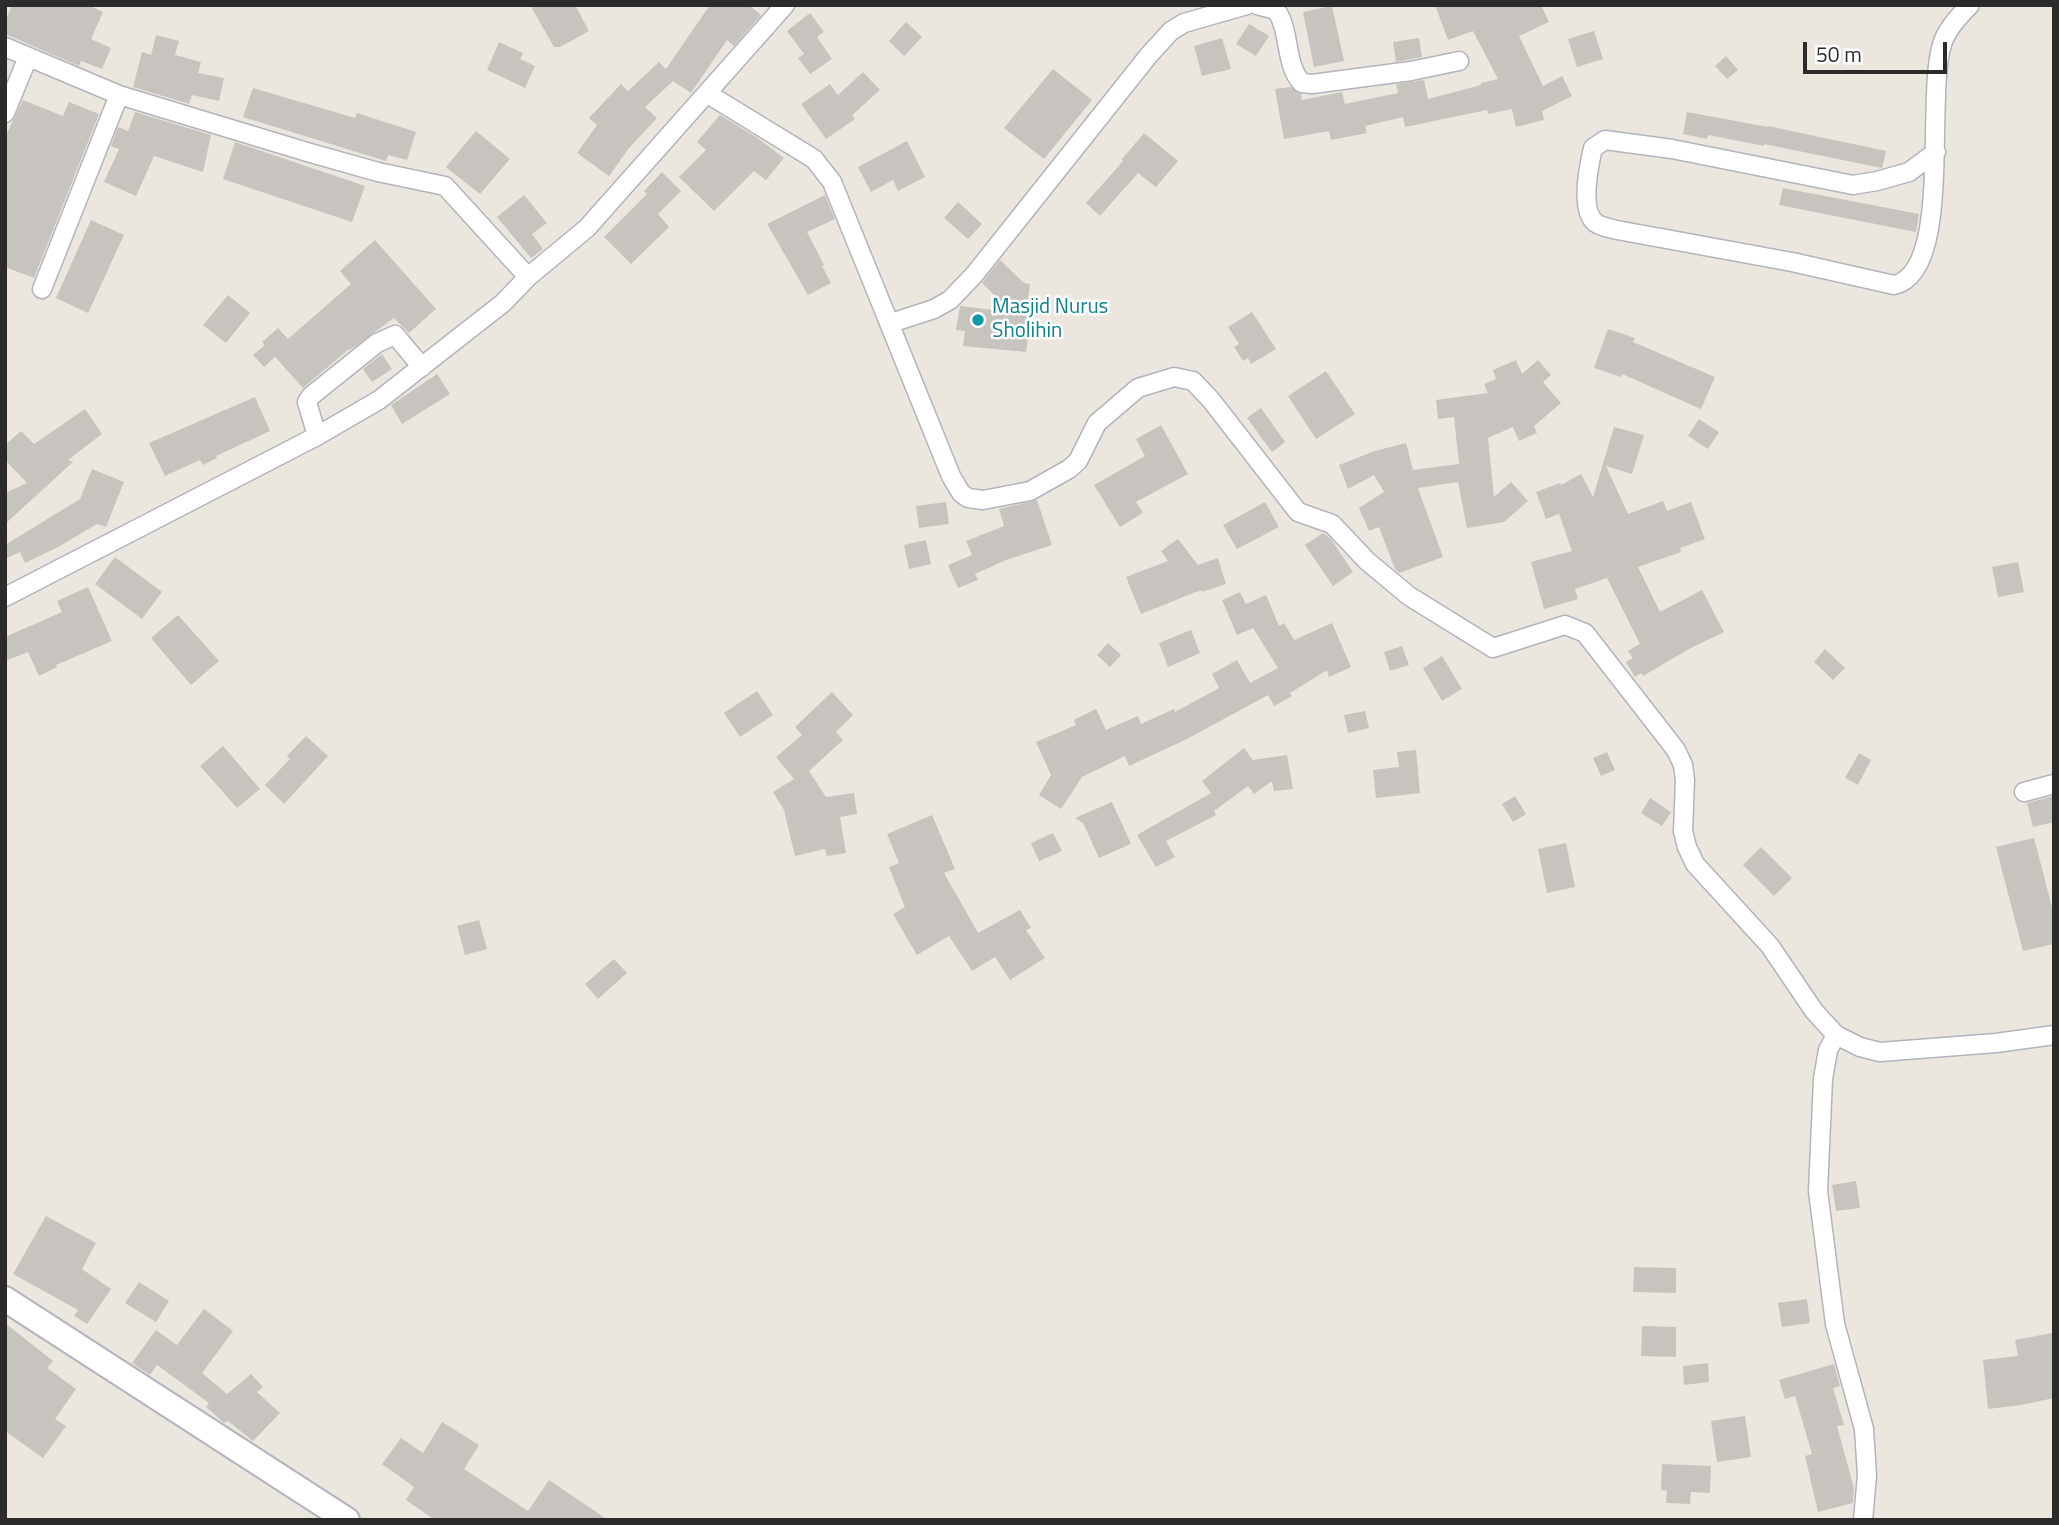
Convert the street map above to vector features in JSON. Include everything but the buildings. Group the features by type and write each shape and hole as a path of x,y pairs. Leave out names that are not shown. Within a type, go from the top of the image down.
{"street":[{"path":"5,597 317,436 379,400 503,303 528,277 587,228 785,5"},
{"path":"891,324 934,309 950,300 974,275 1171,31 1184,23 1247,5"},
{"path":"1257,5 1276,10 1282,18 1294,71 1303,83 1411,71 1459,61"},
{"path":"1936,152 1909,172 1853,186 1672,149 1605,140 1593,148 1586,193 1591,218 1597,224 1616,230 1792,262 1895,285 1910,279 1917,268 1930,232 1936,152 1936,95 1944,39 1970,5"},
{"path":"5,47 119,95 377,172 445,186 528,277"},
{"path":"5,113 28,57"},
{"path":"708,94 814,159 832,182 951,476 961,493 968,498 983,500 1030,491 1078,461 1097,424 1138,388 1174,377 1193,381 1211,400 1298,512 1332,524 1367,562 1409,596 1486,645 1501,647 1564,625 1585,633 1676,750 1683,765 1685,780 1683,831 1686,847 1695,864 1770,946 1814,1011 1836,1035 1860,1047 1880,1052 1996,1043 2054,1035"},
{"path":"42,289 119,95"},
{"path":"317,436 307,402 377,343 395,335 422,367"},
{"path":"2024,792 2054,784"},
{"path":"1836,1035 1828,1050 1823,1079 1818,1191 1835,1324 1864,1429 1867,1475 1863,1520"},
{"path":"5,1299 347,1520"}],"place":[{"name":"Masjid Nurus Sholihin","path":"978,320"}]}
